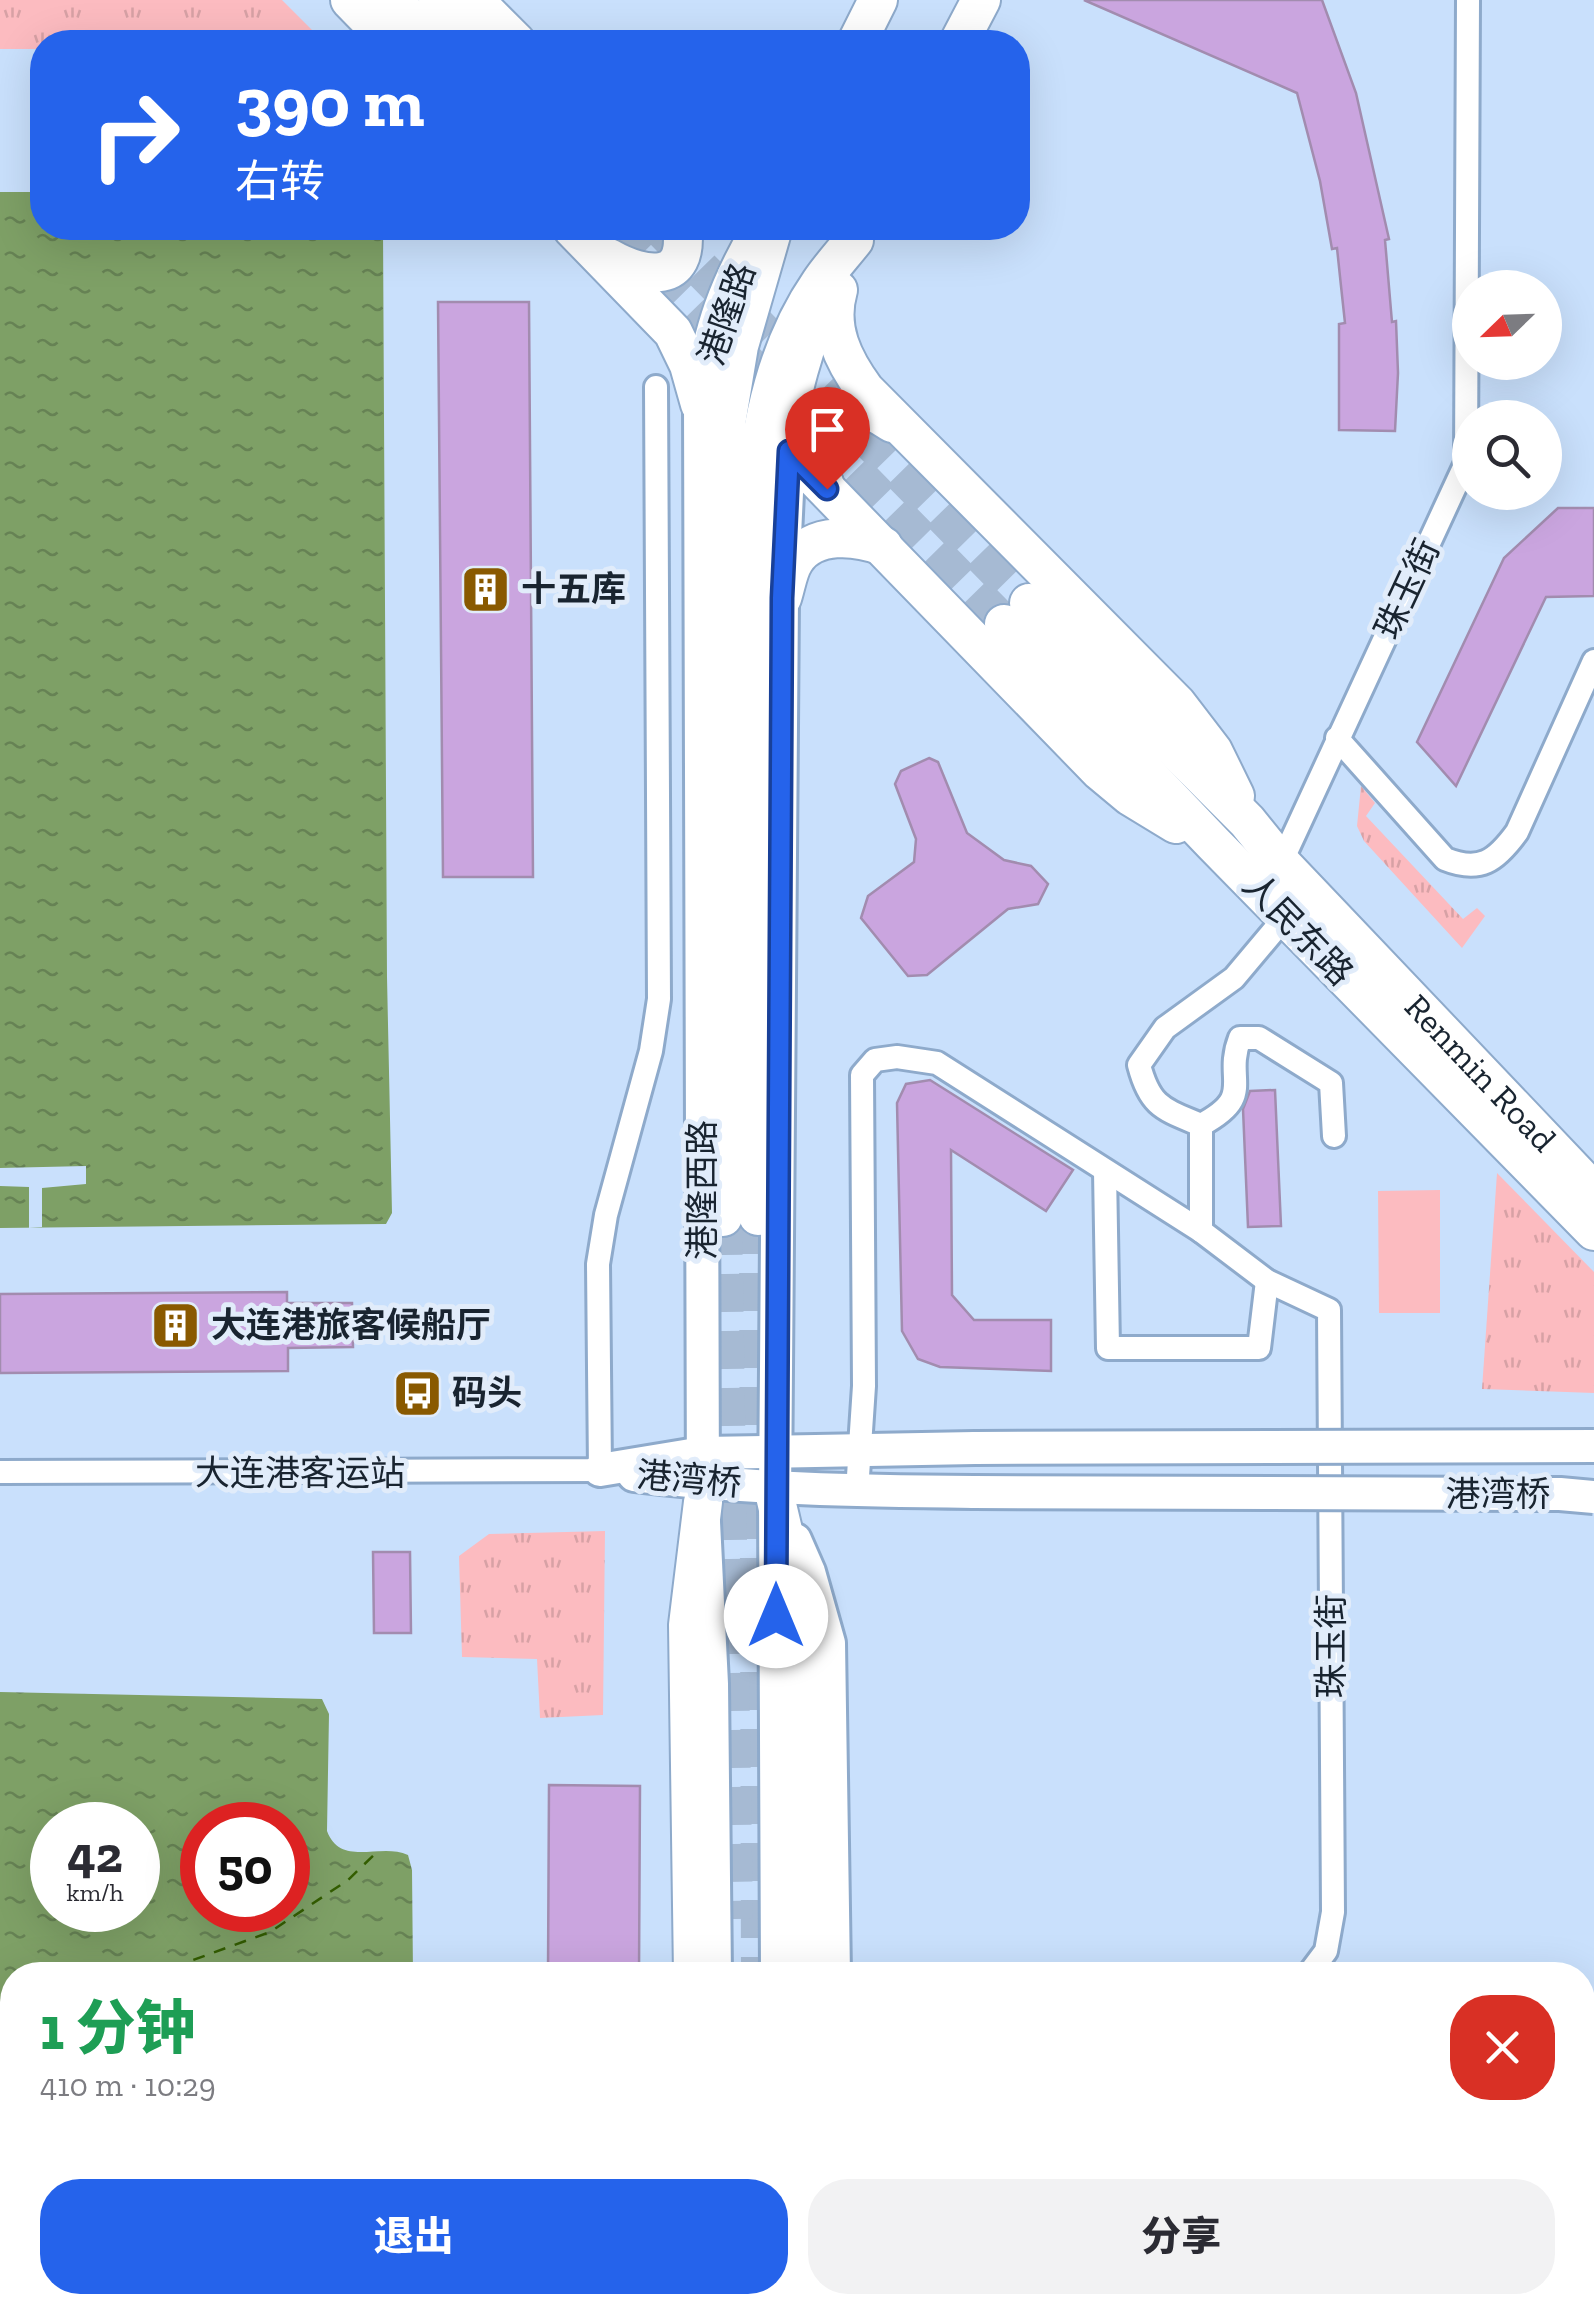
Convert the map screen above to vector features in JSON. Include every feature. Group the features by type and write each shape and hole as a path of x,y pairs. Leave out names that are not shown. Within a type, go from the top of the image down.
{"main road":[{"path":"350,0 379,30"},
{"path":"392,0 486,30"},
{"path":"863,30 878,0"},
{"path":"966,30 982,0"},
{"path":"584,240 634,273 651,275 671,268 681,255 682,240"},
{"path":"584,240 673,332 713,414"},
{"name":"港隆路","path":"713,414 708,354 728,290 755,240"},
{"path":"770,240 739,346 713,414 740,1216 757,473 762,426 796,329 819,284 853,240"},
{"path":"777,1962 776,1478 782,598 789,451 786,434 821,306 855,240"},
{"path":"856,240 835,297 837,342 847,366 865,390 1176,704 1214,751 1247,821"},
{"path":"827,489 813,461 812,438 822,421 838,409 856,406 909,433"},
{"name":"港隆西路","path":"713,414 710,444 698,476 703,1480 712,1684 715,1962"},
{"path":"789,451 1100,771 1158,814 1213,843"},
{"path":"782,598 794,560 810,545 847,537 883,546"},
{"name":"人民东路","path":"1247,821 1017,614 1213,843 1594,1231"},
{"name":"Renmin Road","path":"1247,821 1280,862 1594,1192"},
{"name":"港湾桥","path":"776,1478 858,1449 1594,1446"},
{"name":"港湾桥","path":"600,1470 703,1480 776,1478 857,1491 1594,1497"},
{"path":"776,1478 792,1569 804,1705 802,1962"},
{"path":"776,1478 830,1644 834,1962"},
{"path":"675,1962 673,1600 703,1480"},
{"path":"694,1962 688,1625 703,1480"}],"street":[{"name":"珠玉街","path":"1280,862 1466,463 1468,0"},
{"path":"600,1470 598,1264 606,1215 651,1051 659,999 656,387"},
{"path":"1337,738 1445,859 1465,867 1479,864 1501,854 1516,832 1594,661"},
{"path":"1201,1125 1159,1107 1146,1092 1139,1065 1165,1028 1234,978 1276,928"},
{"path":"1201,1125 1223,1113 1236,1091 1236,1049 1240,1038 1259,1038 1331,1083 1334,1136"},
{"path":"857,1491 864,1386 862,1075 875,1060 897,1057 936,1063 1201,1231 1267,1281 1259,1348 1108,1348 1105,1171"},
{"path":"1201,1125 1201,1231"},
{"name":"珠玉街","path":"1267,1281 1330,1310 1333,1912 1326,1950 1317,1962"},
{"name":"大连港客运站","path":"0,1472 600,1470"}],"green space":[{"path":"0,0 282,0 312,30 30,30 30,49 0,49"},
{"path":"1361,786 1375,803 1366,816 1463,919 1477,908 1485,916 1462,948 1364,841 1357,826"},
{"path":"1497,1173 1594,1272 1594,1393 1482,1389"},
{"path":"1440,1190 1440,1313 1379,1313 1378,1191"},
{"path":"605,1531 603,1715 540,1718 537,1659 462,1657 459,1556 489,1534"}],"water":[{"path":"0,192 30,192 30,240 383,240 392,1213 386,1224 0,1228"},
{"path":"0,1692 322,1699 329,1714 327,1831 333,1842 351,1851 408,1855 412,1870 413,1962 0,1962"}],"pier":[{"path":"86,1166 86,1184 42,1188 42,1227 29,1228 29,1187 0,1186 0,1168"}],"building":[{"path":"1084,0 1322,0 1356,93 1389,239 1385,240 1392,322 1396,321 1398,373 1395,431 1339,430 1339,324 1345,323 1337,248 1332,249 1320,181 1297,93"},
{"name":"十五库","path":"438,302 529,302 533,877 443,877"},
{"path":"1594,508 1594,596 1546,597 1456,786 1417,742 1504,558 1556,510"},
{"path":"929,758 938,762 967,833 1004,860 1031,866 1048,884 1038,904 1008,909 927,975 908,976 861,918 868,896 914,862 916,839 895,784 901,771"},
{"path":"930,1080 1073,1170 1046,1211 951,1150 952,1295 974,1320 1051,1320 1051,1371 940,1367 918,1359 902,1331 897,1103 906,1084"},
{"path":"1275,1090 1281,1226 1248,1227 1243,1109 1250,1091"},
{"name":"大连港旅客候船厅","path":"287,1292 287,1303 352,1303 353,1347 288,1348 288,1371 0,1373 0,1294"},
{"path":"373,1552 410,1552 411,1633 374,1633"},
{"path":"549,1785 640,1786 639,1962 548,1962"}],"ferry route":[{"path":"188,1962 270,1932 348,1880 377,1852"}],"tunnel":[{"path":"626,240 1004,624"},
{"path":"673,240 1029,603"},
{"path":"758,1216 760,1962"},
{"path":"723,1217 734,1919"}],"place":[{"name":"十五库","path":"486,589"},
{"name":"大连港旅客候船厅","path":"176,1325"},
{"name":"码头","path":"417,1393"}],"route":[{"path":"776,1616 782,598 789,451 827,489"}]}
